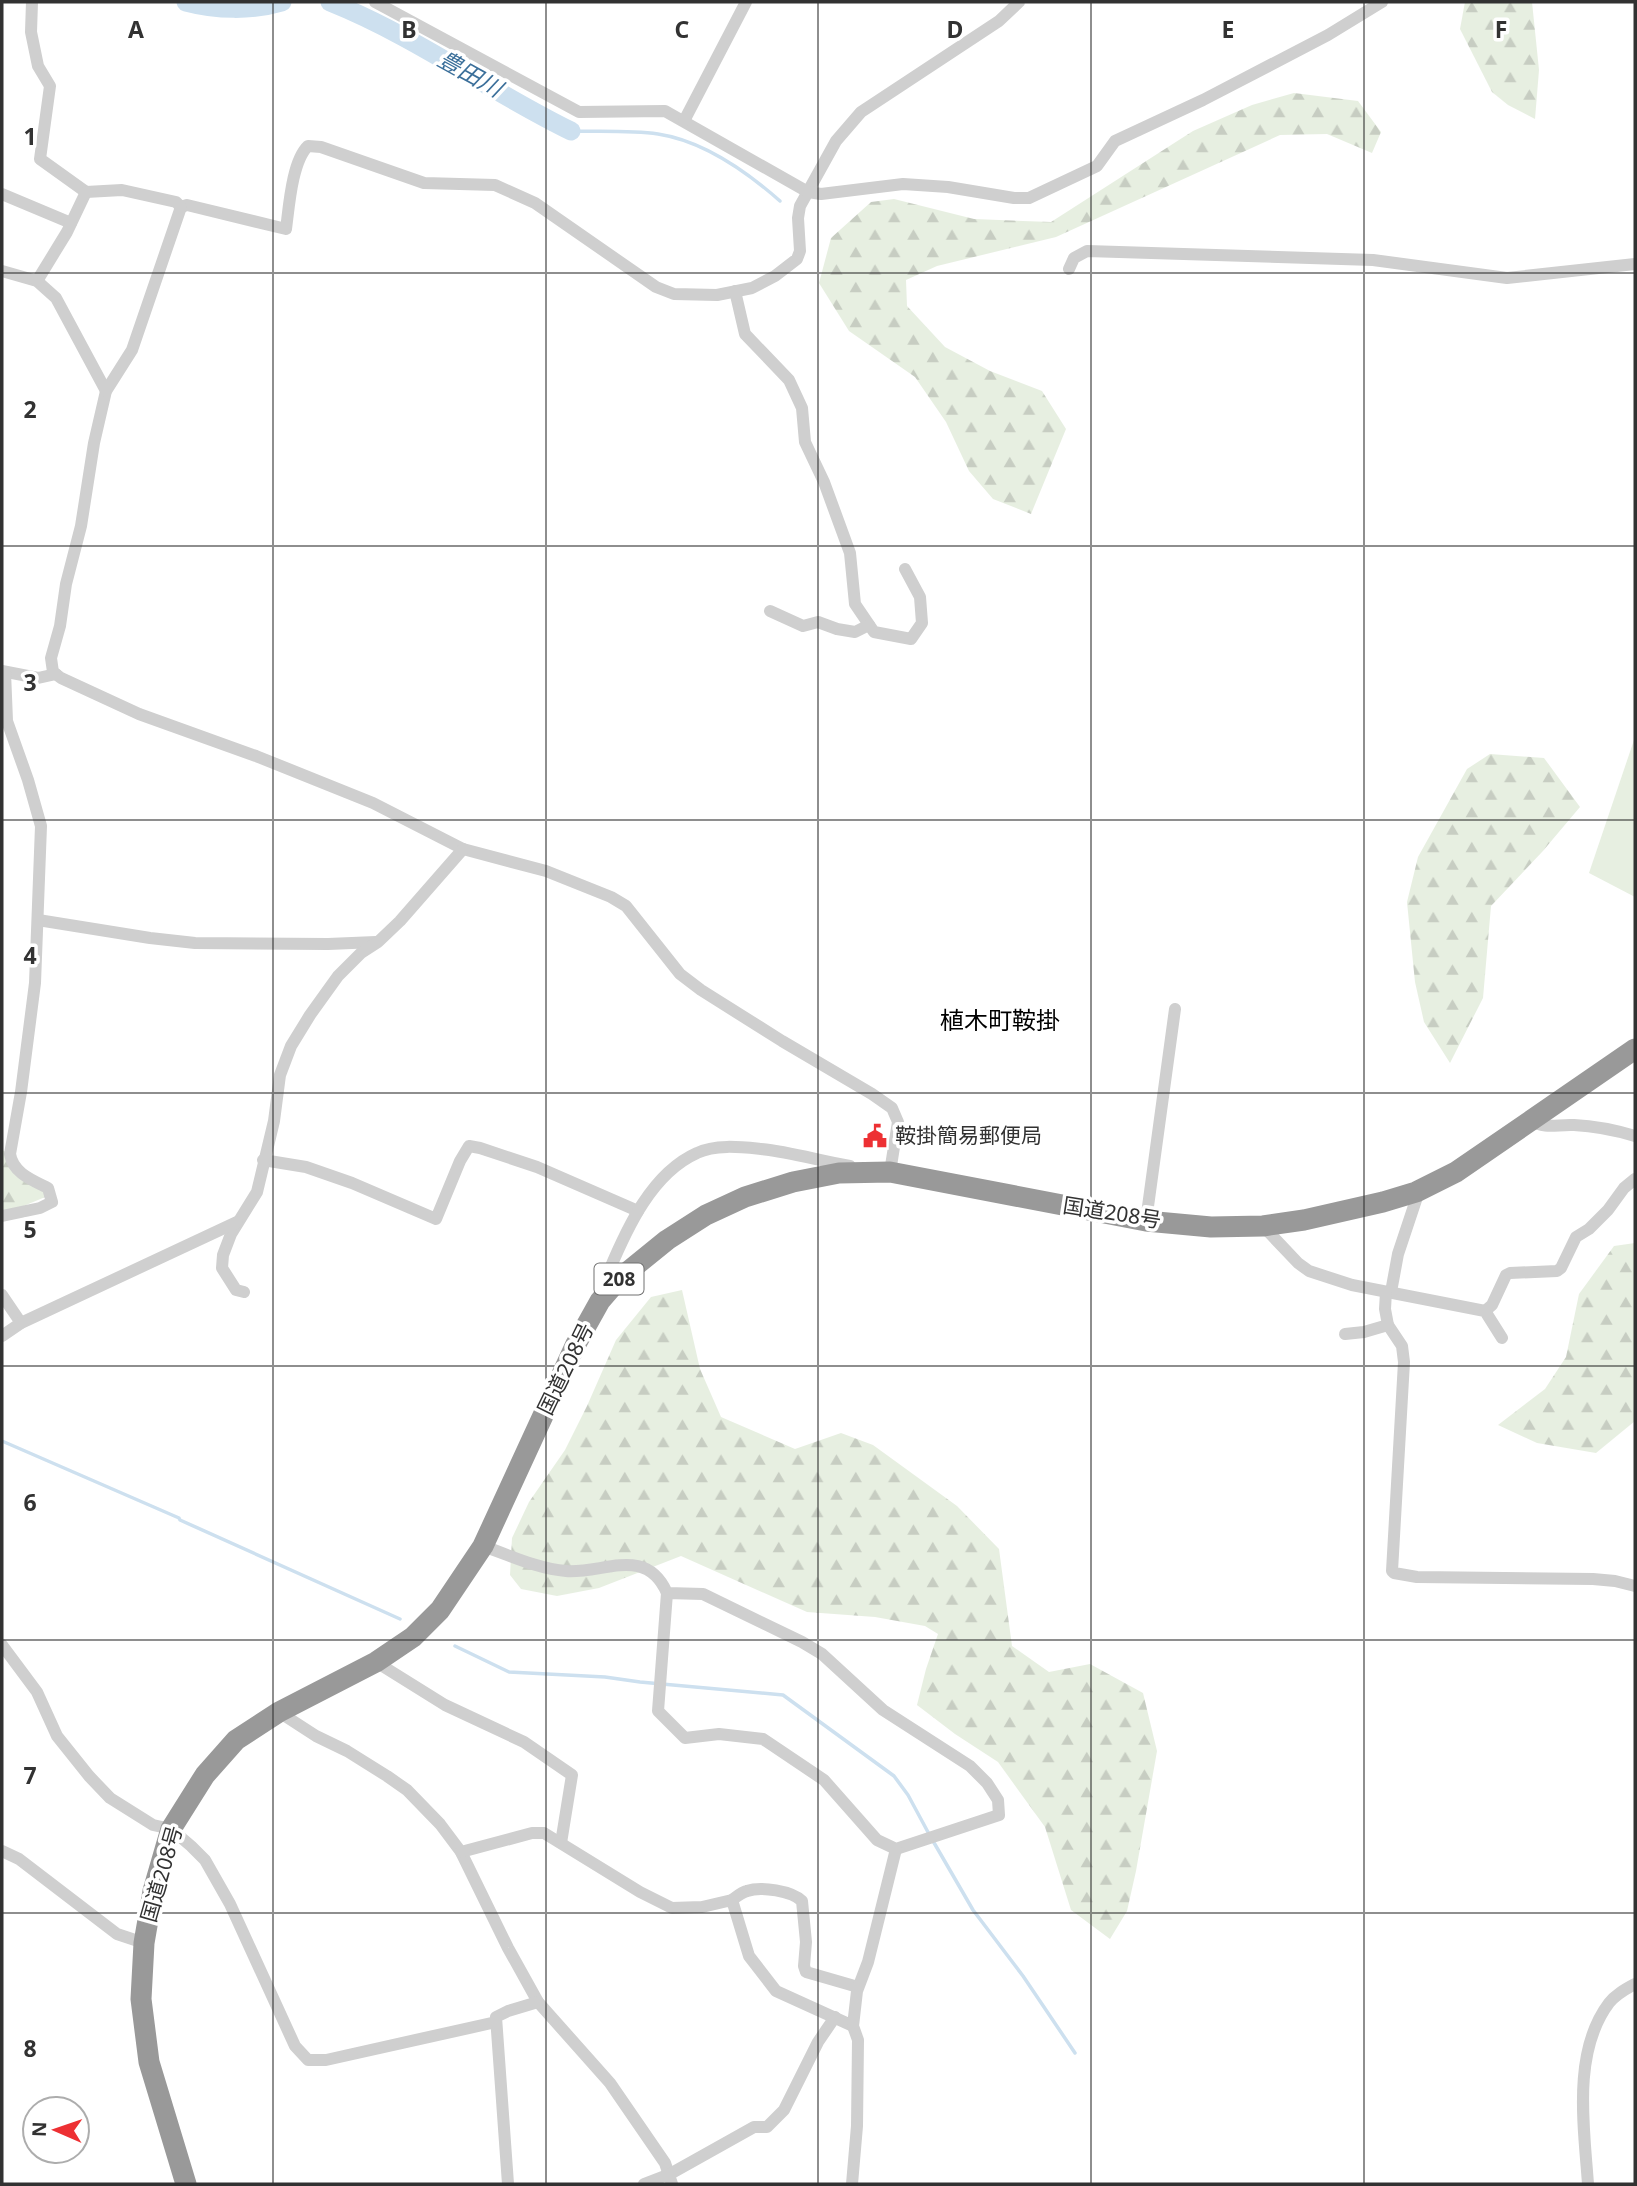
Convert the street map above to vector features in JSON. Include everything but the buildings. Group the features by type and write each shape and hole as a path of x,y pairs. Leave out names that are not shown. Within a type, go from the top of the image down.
{"highway":[{"name":"国道208号","path":"186,2184 149,2062 141,1999 144,1943 153,1891 171,1829 205,1775 236,1740 279,1712 376,1662 413,1637 440,1610 482,1546 576,1344 600,1301 619,1279 706,1215 746,1197 793,1181 839,1173 890,1172 1146,1221 1211,1227 1263,1226 1384,1202 1416,1192 1456,1172 1635,1049"}],"street":[{"path":"32,2 32,32 38,66 50,86 40,159 86,192 122,190 176,202 181,207"},
{"path":"375,2 579,112 665,111 808,192 821,194 903,184 948,187 1014,198 1029,198 1097,166 1115,141 1203,100 1328,35 1382,2"},
{"path":"684,121 746,2"},
{"path":"181,207 187,205 286,229 290,200 304,150 308,146 321,146 424,183 495,185 513,192 535,203 656,287 674,294 717,295 752,288 775,276 797,258 800,251 800,206 836,141 861,112 999,21 1019,2"},
{"path":"37,281 86,192"},
{"path":"2,194 71,223"},
{"path":"181,207 132,350 106,391 94,443 81,526 51,658 53,671 101,698 139,714 247,752 373,803 463,849 546,872 611,897 626,906 680,974 782,1041 872,1094 892,1108 898,1122 890,1172 762,1149 728,1147 699,1152 663,1178 644,1200 625,1233 609,1270 619,1279"},
{"path":"1069,269 1074,258 1087,251 1373,260 1507,278 1635,264"},
{"path":"2,271 37,281 55,298 106,391"},
{"path":"735,291 745,334 789,380 802,408 805,442 824,482 850,552 855,604 874,632 911,639 922,623 920,597 905,569"},
{"path":"770,611 803,626 818,622 855,632 869,625"},
{"path":"2,1216 40,1208 52,1202 48,1188 24,1176 12,1164 10,1154 35,983 41,825 6,721 4,671 38,678 57,674"},
{"path":"244,1292 236,1290 222,1268 223,1255 231,1234 257,1192 274,1121 280,1075 291,1046 338,976 400,921 463,849"},
{"path":"38,920 195,943 378,942"},
{"path":"1146,1221 1175,1009"},
{"path":"1530,1120 1540,1126 1572,1124 1603,1127 1635,1136"},
{"path":"263,1160 306,1167 436,1219 460,1161 470,1146 537,1167 638,1211"},
{"path":"1485,1311 1492,1305 1506,1275 1558,1271 1576,1237 1589,1229 1635,1179"},
{"path":"1416,1192 1417,1197 1398,1254 1385,1309 1388,1325 1402,1346 1404,1362 1392,1571 1417,1577 1592,1579 1635,1586"},
{"path":"2,1336 21,1322 239,1221"},
{"path":"1263,1226 1309,1271 1352,1285 1485,1311 1502,1338"},
{"path":"2,1295 21,1322"},
{"path":"1345,1334 1388,1325"},
{"path":"482,1546 566,1571 631,1564 652,1573 661,1580 667,1593 658,1711 685,1738 719,1734 763,1739 824,1780 877,1840 896,1849 999,1815 998,1800 987,1783 970,1766 883,1710 822,1654 703,1594 667,1593"},
{"path":"2,1644 37,1692 57,1736 89,1776 110,1798 153,1825 171,1829 205,1860 230,1904 295,2046 308,2060 326,2060 496,2022"},
{"path":"376,1662 445,1705 524,1742 572,1774 561,1843"},
{"path":"279,1712 407,1790 440,1824 461,1852 538,2002 610,2083 665,2163 671,2179"},
{"path":"461,1852 532,1833 544,1833 640,1892 672,1908 702,1907 732,1899 747,1890 778,1891 796,1895 802,1901 806,1972 858,1987"},
{"path":"852,2184 857,2126 858,2040 853,2026 858,1987 868,1962 896,1849"},
{"path":"2,1851 19,1859 117,1934 144,1943"},
{"path":"732,1899 748,1956 776,1991 853,2026"},
{"path":"1588,2184 1583,2112 1587,2050 1598,2022 1610,2002 1620,1992 1635,1984"},
{"path":"508,2184 496,2017 538,2002"},
{"path":"644,2184 671,2179 754,2127 767,2127 784,2110 818,2042 835,2017"}],"green space":[{"path":"1465,2 1532,2 1539,70 1535,119 1508,105 1492,92 1460,29"},
{"path":"1294,93 1358,101 1381,132 1372,153 1327,134 1280,135 1056,237 937,266 906,280 907,306 945,347 990,371 1042,391 1066,429 1031,514 993,499 969,471 946,422 915,377 849,331 819,283 831,238 871,202 894,199 974,219 1051,222 1193,131 1252,105"},
{"path":"1635,737 1635,897 1589,873"},
{"path":"1490,754 1544,758 1580,807 1491,906 1483,998 1450,1063 1424,1022 1415,982 1407,902 1418,857 1467,769"},
{"path":"2,1150 10,1154 50,1195 2,1215"},
{"path":"1635,1243 1635,1421 1596,1453 1537,1443 1498,1425 1545,1389 1566,1357 1579,1294 1614,1246"},
{"path":"682,1290 700,1369 721,1417 795,1449 841,1433 873,1445 957,1506 999,1549 1012,1646 1049,1672 1090,1664 1143,1693 1157,1751 1127,1911 1110,1939 1071,1910 1045,1827 998,1762 917,1705 938,1634 925,1626 875,1617 807,1612 681,1556 599,1588 557,1596 521,1589 510,1575 512,1538 529,1502 565,1450 616,1340 651,1297"}],"waterway":[{"name":"豊田川","path":"186,2 209,7 234,8 259,7 282,2"},
{"name":"豊田川","path":"330,2 422,47 571,131"},
{"path":"571,131 658,134 692,143 739,168 780,201"},
{"path":"2,1441 400,1619"},
{"path":"455,1646 509,1672 605,1677 783,1695 894,1776 908,1795 929,1834"},
{"path":"933,1841 973,1910 1023,1976 1075,2053"}],"place":[{"name":"鞍掛簡易郵便局","path":"875,1136"}],"district":[{"name":"植木町鞍掛","path":"1000,1021"}]}
